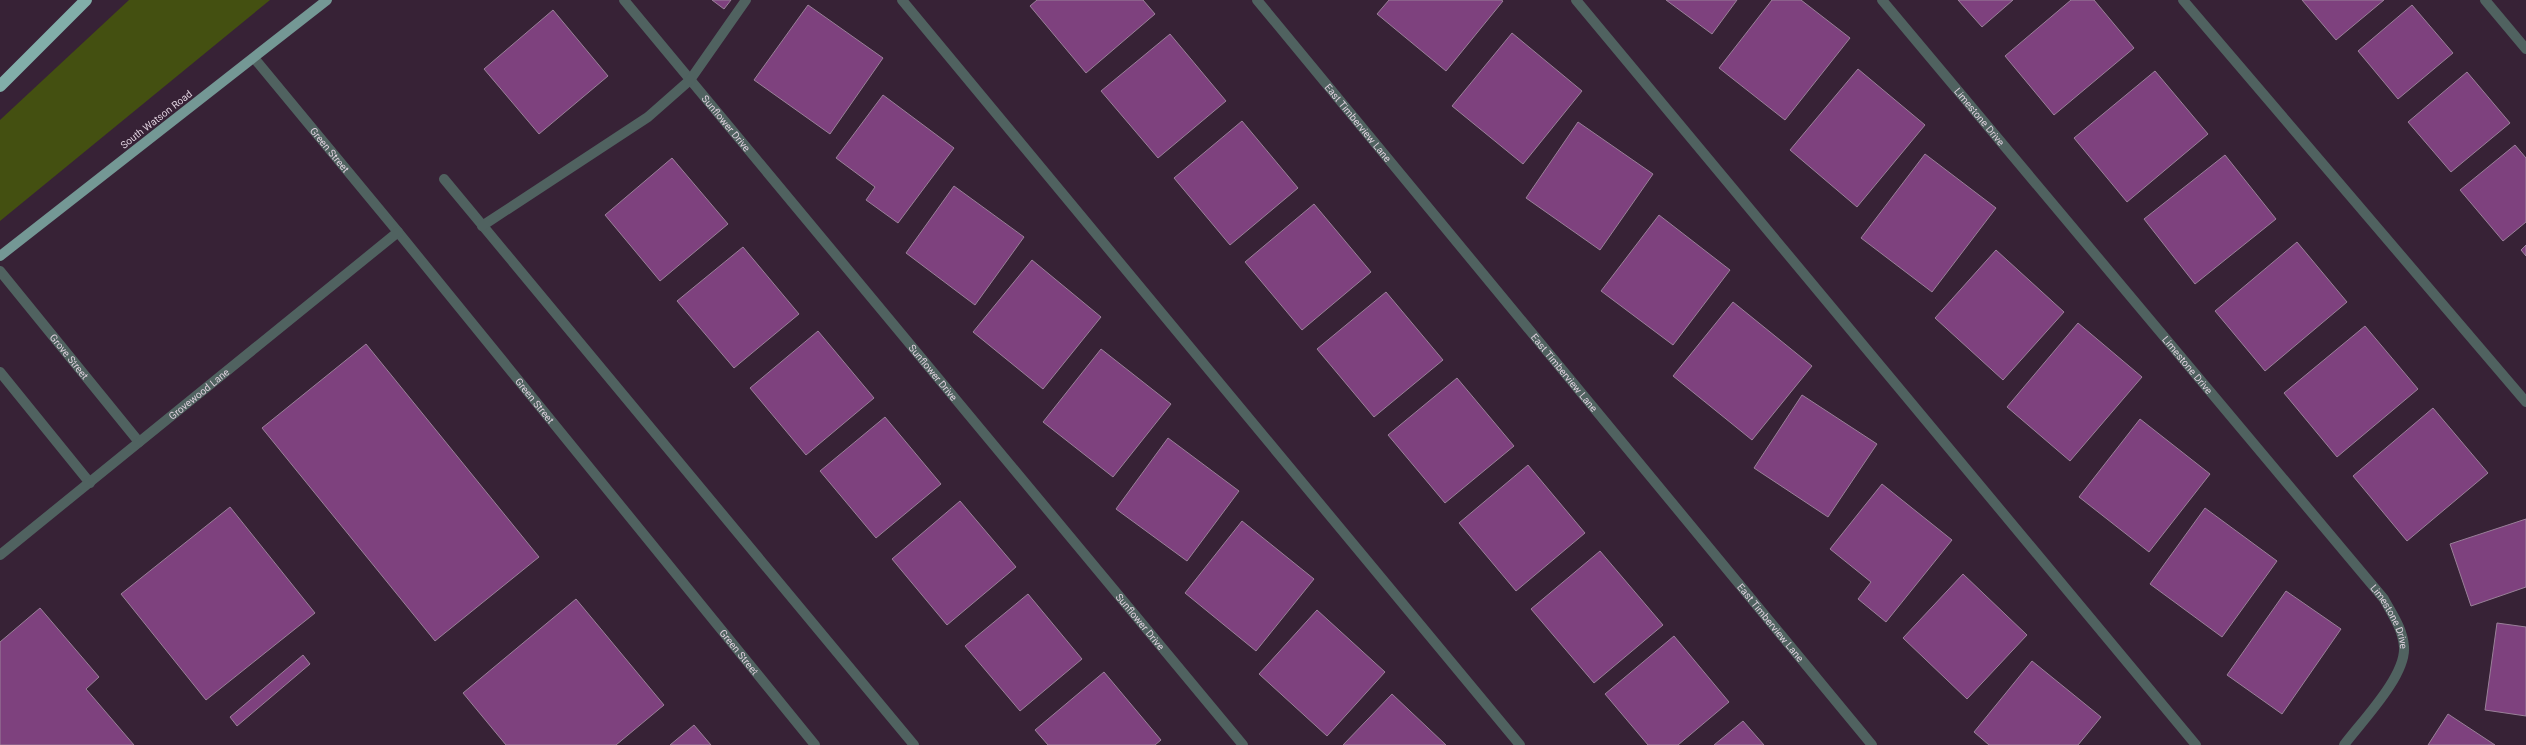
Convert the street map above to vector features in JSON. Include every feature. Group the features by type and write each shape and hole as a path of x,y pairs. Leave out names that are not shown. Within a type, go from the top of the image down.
{"highway":[{"path":"0,86 86,0"}],"main road":[{"name":"South Watson Road","path":"0,256 327,0"}],"street":[{"name":"Sunflower Drive","path":"624,0 1243,745"},
{"path":"482,226 648,117 690,80 746,0"},
{"path":"902,0 1520,745"},
{"name":"East Timberview Lane","path":"1257,0 1872,745"},
{"path":"1576,0 2196,745"},
{"name":"Limestone Drive","path":"1882,0 2384,599 2399,624 2404,647 2400,672 2344,745"},
{"path":"2184,0 2526,402"},
{"path":"2485,0 2526,49"},
{"name":"Green Street","path":"254,58 398,232 815,745"},
{"path":"444,179 914,745"},
{"name":"Grovewood Lane","path":"0,555 398,232"},
{"name":"Grove Street","path":"0,271 139,442"},
{"path":"0,372 90,482"}],"green space":[{"path":"129,0 270,0 0,221 0,120"}],"building":[{"path":"712,0 731,0 724,9"},
{"path":"1037,0 1143,0 1155,14 1086,73 1030,6"},
{"path":"1389,0 1503,1 1446,71 1377,14"},
{"path":"1666,0 1737,0 1712,34"},
{"path":"1772,0 1801,0 1850,38 1785,120 1719,68"},
{"path":"1958,0 2013,0 1982,27"},
{"path":"2071,0 2094,0 2134,48 2054,115 2005,56"},
{"path":"2302,0 2384,0 2336,40"},
{"path":"808,5 883,58 830,134 754,80"},
{"path":"2412,5 2453,53 2398,99 2358,51"},
{"path":"553,10 608,76 539,134 484,69"},
{"path":"1512,33 1582,91 1523,164 1452,106"},
{"path":"1170,34 1226,101 1158,158 1101,91"},
{"path":"1858,69 1925,125 1857,207 1790,150"},
{"path":"2155,71 2208,134 2127,202 2074,138"},
{"path":"2467,72 2510,123 2451,172 2408,122"},
{"path":"883,95 954,148 898,223 866,200 875,187 836,158"},
{"path":"1242,121 1298,188 1230,245 1174,178"},
{"path":"1578,122 1653,174 1600,250 1526,198"},
{"path":"2515,145 2526,158 2526,222 2503,241 2460,190"},
{"path":"1925,154 1996,208 1932,292 1861,238"},
{"path":"2225,155 2276,219 2195,284 2144,219"},
{"path":"672,158 728,224 660,281 605,215"},
{"path":"954,186 1024,237 975,305 906,253"},
{"path":"1314,204 1371,272 1302,330 1245,262"},
{"path":"1659,215 1730,270 1673,345 1601,291"},
{"path":"2297,242 2347,302 2265,371 2215,311"},
{"path":"2526,245 2526,256 2521,250"},
{"path":"743,247 799,314 734,368 677,301"},
{"path":"1996,250 2064,312 2003,380 1935,318"},
{"path":"1032,260 1101,317 1043,389 973,332"},
{"path":"1386,292 1443,360 1374,417 1317,349"},
{"path":"1733,302 1812,366 1752,440 1673,376"},
{"path":"2078,323 2142,377 2070,461 2007,407"},
{"path":"2365,326 2418,389 2337,457 2284,393"},
{"path":"818,331 874,398 806,455 750,388"},
{"path":"366,344 539,557 435,641 262,428"},
{"path":"1101,349 1171,404 1113,477 1043,422"},
{"path":"1457,378 1514,446 1445,503 1388,435"},
{"path":"1802,395 1877,444 1828,517 1754,468"},
{"path":"2433,408 2488,473 2407,541 2353,476"},
{"path":"885,417 941,484 876,538 820,471"},
{"path":"2140,419 2210,474 2149,552 2079,497"},
{"path":"1168,438 1239,491 1187,561 1116,509"},
{"path":"1528,465 1585,533 1516,591 1459,523"},
{"path":"1882,484 1952,540 1886,622 1858,599 1871,582 1830,549"},
{"path":"960,501 1016,567 947,625 892,559"},
{"path":"230,507 315,613 206,700 121,594"},
{"path":"2205,508 2277,561 2222,637 2150,584"},
{"path":"2526,519 2526,587 2471,606 2450,544"},
{"path":"1242,521 1314,579 1256,651 1185,593"},
{"path":"1600,551 1663,625 1594,683 1531,609"},
{"path":"1963,574 2027,635 1967,699 1903,638"},
{"path":"2286,591 2341,629 2282,714 2227,675"},
{"path":"1028,594 1082,659 1020,711 965,646"},
{"path":"576,599 664,705 616,745 506,745 463,693"},
{"path":"40,608 99,677 86,689 134,745 0,745 0,642"},
{"path":"1317,610 1385,672 1327,736 1259,674"},
{"path":"2497,623 2526,627 2526,716 2485,710"},
{"path":"1674,636 1729,702 1678,745 1648,745 1605,694"},
{"path":"303,655 310,664 237,726 230,717"},
{"path":"2032,661 2101,717 2078,745 1989,745 1974,732"},
{"path":"1104,672 1161,740 1155,745 1048,745 1035,730"},
{"path":"1392,694 1446,745 1343,745"},
{"path":"2448,714 2495,745 2428,745"},
{"path":"1743,721 1764,745 1714,745"},
{"path":"694,725 711,745 670,745"}]}
